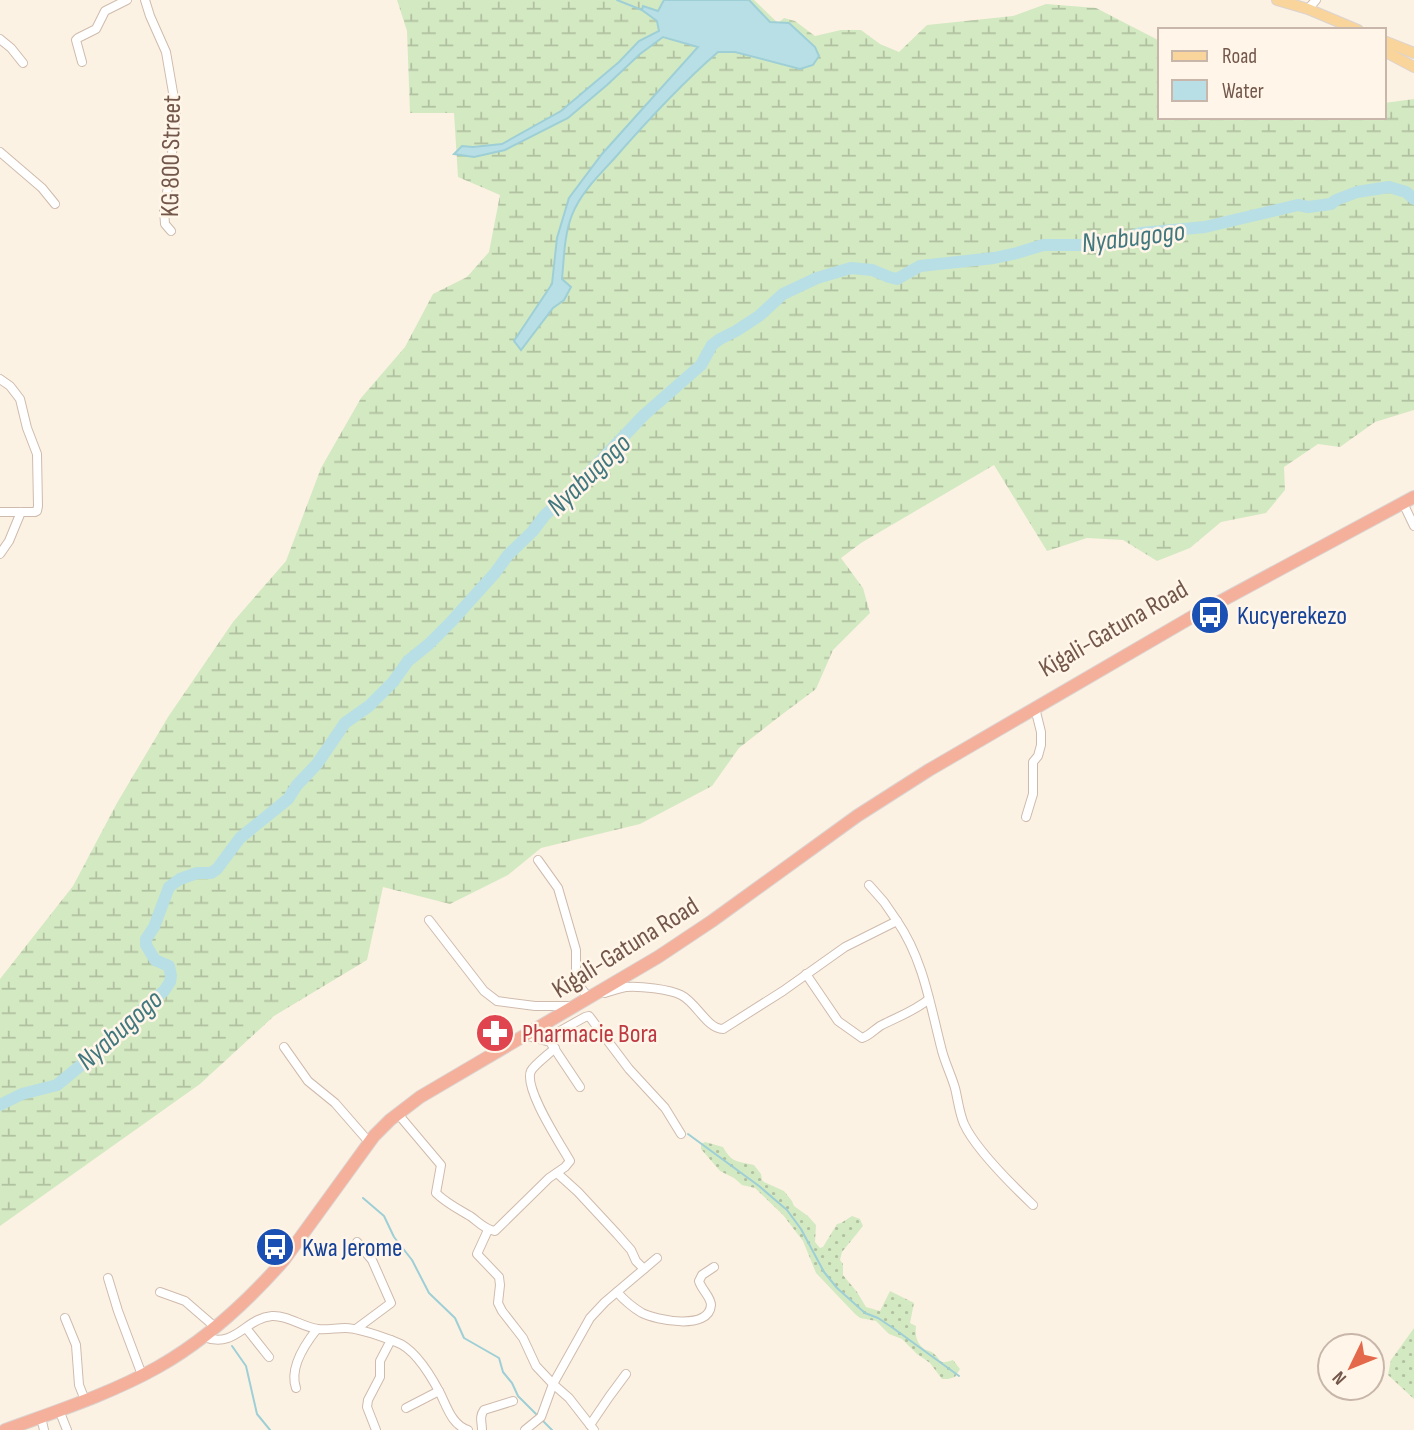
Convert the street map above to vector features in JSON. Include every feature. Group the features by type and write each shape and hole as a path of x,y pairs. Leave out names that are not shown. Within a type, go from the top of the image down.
{"highway":[{"name":"Kigali-Gatuna Road","path":"952,757 995,725 1047,692 1184,612 1414,490"},
{"name":"Kigali-Gatuna Road","path":"5,1430 42,1423 59,1410 142,1376 204,1337 284,1260 369,1142 420,1097 657,957 857,816 952,757 1197,614 1408,500"}],"main road":[{"path":"1278,0 1353,28"},
{"path":"1308,9 1342,28"},
{"path":"1386,42 1414,53"},
{"path":"1386,52 1414,67"}],"street":[{"path":"82,62 76,40 96,29 109,8 127,0"},
{"name":"KG 800 Street","path":"145,0 166,52 176,110 164,210 165,224 171,231"},
{"path":"1308,9 1316,0"},
{"path":"0,39 23,63"},
{"path":"0,152 42,188 55,204"},
{"path":"0,379 10,386 20,399 37,454 37,511 0,512"},
{"path":"1408,500 1414,526"},
{"path":"0,554 9,541 21,512"},
{"path":"1026,817 1033,794 1033,762 1041,745 1035,708"},
{"path":"538,860 558,888 576,950 576,976 587,997 626,987 671,991 681,994 720,1030 845,947 897,921"},
{"path":"869,886 897,921 914,952 964,1126 995,1166 1033,1205"},
{"path":"429,920 484,991 497,1001 573,1006"},
{"path":"806,974 838,1021 862,1038 929,999"},
{"path":"544,1040 589,1017 629,1069 666,1108 681,1134"},
{"path":"524,1035 550,1042 580,1087"},
{"path":"284,1047 308,1081 335,1103 369,1142"},
{"path":"398,1114 441,1165 436,1192 488,1230 495,1231 570,1161 541,1112 530,1082 532,1070 555,1048"},
{"path":"557,1173 617,1234 644,1269"},
{"path":"488,1230 477,1254 499,1278 498,1303 502,1311 523,1338 537,1366 569,1398 592,1428 608,1396 626,1374"},
{"path":"356,1329 391,1303 372,1260 357,1242"},
{"path":"525,1430 541,1417 553,1384 590,1318 605,1301 657,1258"},
{"path":"617,1292 626,1302 651,1317 696,1321 708,1313 711,1307 699,1280 714,1267"},
{"path":"108,1278 142,1376"},
{"path":"160,1292 185,1301 215,1327"},
{"path":"204,1337 219,1341 230,1338 265,1317 275,1316 317,1329 356,1329 391,1340 412,1351 439,1391 453,1418 468,1430"},
{"path":"65,1318 76,1345 79,1385 85,1400"},
{"path":"246,1328 269,1357"},
{"path":"296,1388 295,1373 302,1349 317,1329"},
{"path":"376,1430 367,1407 368,1400 380,1377 380,1362 391,1340"},
{"path":"406,1408 439,1391"},
{"path":"482,1430 480,1421 484,1410 513,1401"},
{"path":"59,1410 67,1430"}],"green space":[{"path":"397,0 754,0 778,23 784,18 795,21 815,36 841,30 861,30 880,44 899,52 927,25 1013,16 1046,4 1096,8 1158,40 1158,119 1386,119 1386,103 1414,99 1414,410 1375,422 1340,447 1318,444 1284,467 1285,490 1266,513 1221,522 1190,548 1157,561 1123,540 1087,538 1047,551 994,465 861,543 841,558 863,588 870,613 833,650 816,689 739,748 712,786 640,824 541,848 508,875 450,904 383,887 367,960 274,1016 200,1084 0,1226 0,979 73,886 117,803 168,717 233,622 286,561 321,468 361,398 405,347 433,294 467,277 489,252 500,195 458,177 454,113 410,113 407,31"},
{"path":"705,1142 723,1147 729,1156 736,1160 754,1165 764,1182 784,1191 794,1206 816,1225 815,1242 820,1248 837,1224 852,1216 860,1219 863,1226 842,1252 840,1260 843,1264 843,1275 866,1307 880,1311 890,1291 914,1303 910,1323 916,1326 919,1343 941,1361 953,1360 960,1369 955,1377 942,1379 930,1363 902,1339 889,1334 876,1321 860,1318 855,1314 816,1273 803,1241 783,1215 755,1188 742,1185 720,1171 701,1149 701,1144"},
{"path":"1414,1328 1414,1399 1388,1375 1391,1360"}],"water":[{"path":"664,0 749,0 770,22 789,23 815,47 819,56 813,65 800,69 735,52 718,52 677,91 596,179 575,207 569,223 562,279 571,287 564,300 553,308 521,350 514,341 552,284 557,238 569,198 602,154 698,47 663,37 568,118 505,150 474,157 454,154 462,146 502,144 561,111 619,62 639,41 659,31 657,21 642,10 643,6 658,11"}],"waterway":[{"path":"617,0 642,10"},
{"name":"Nyabugogo","path":"0,1105 22,1094 57,1085 120,1033 131,1019 164,991 170,982 169,966 155,960 146,945 146,939 154,927 169,887 180,879 197,873 211,873 217,869 240,838 288,799 317,764 345,723 369,706 393,682 408,661 451,622 545,515 568,495 644,415 701,365 712,345 759,316 783,294 817,278 851,268 872,270 897,279 920,266 994,258 1043,245 1102,245 1141,233 1205,227 1298,205 1308,207 1331,204 1357,192 1389,187 1406,192 1414,199"},
{"path":"688,1134 787,1210 801,1229 824,1272 837,1288 865,1313 893,1328 959,1376"},
{"path":"363,1198 384,1216 429,1293 455,1318 464,1338 499,1358 503,1372 518,1396 536,1414"},
{"path":"232,1346 246,1366 257,1414 270,1430"},
{"path":"543,1421 552,1430"}],"place":[{"name":"Kucyerekezo","path":"1210,615"},
{"name":"Pharmacie Bora","path":"495,1033"},
{"name":"Kwa Jerome","path":"275,1247"}]}
